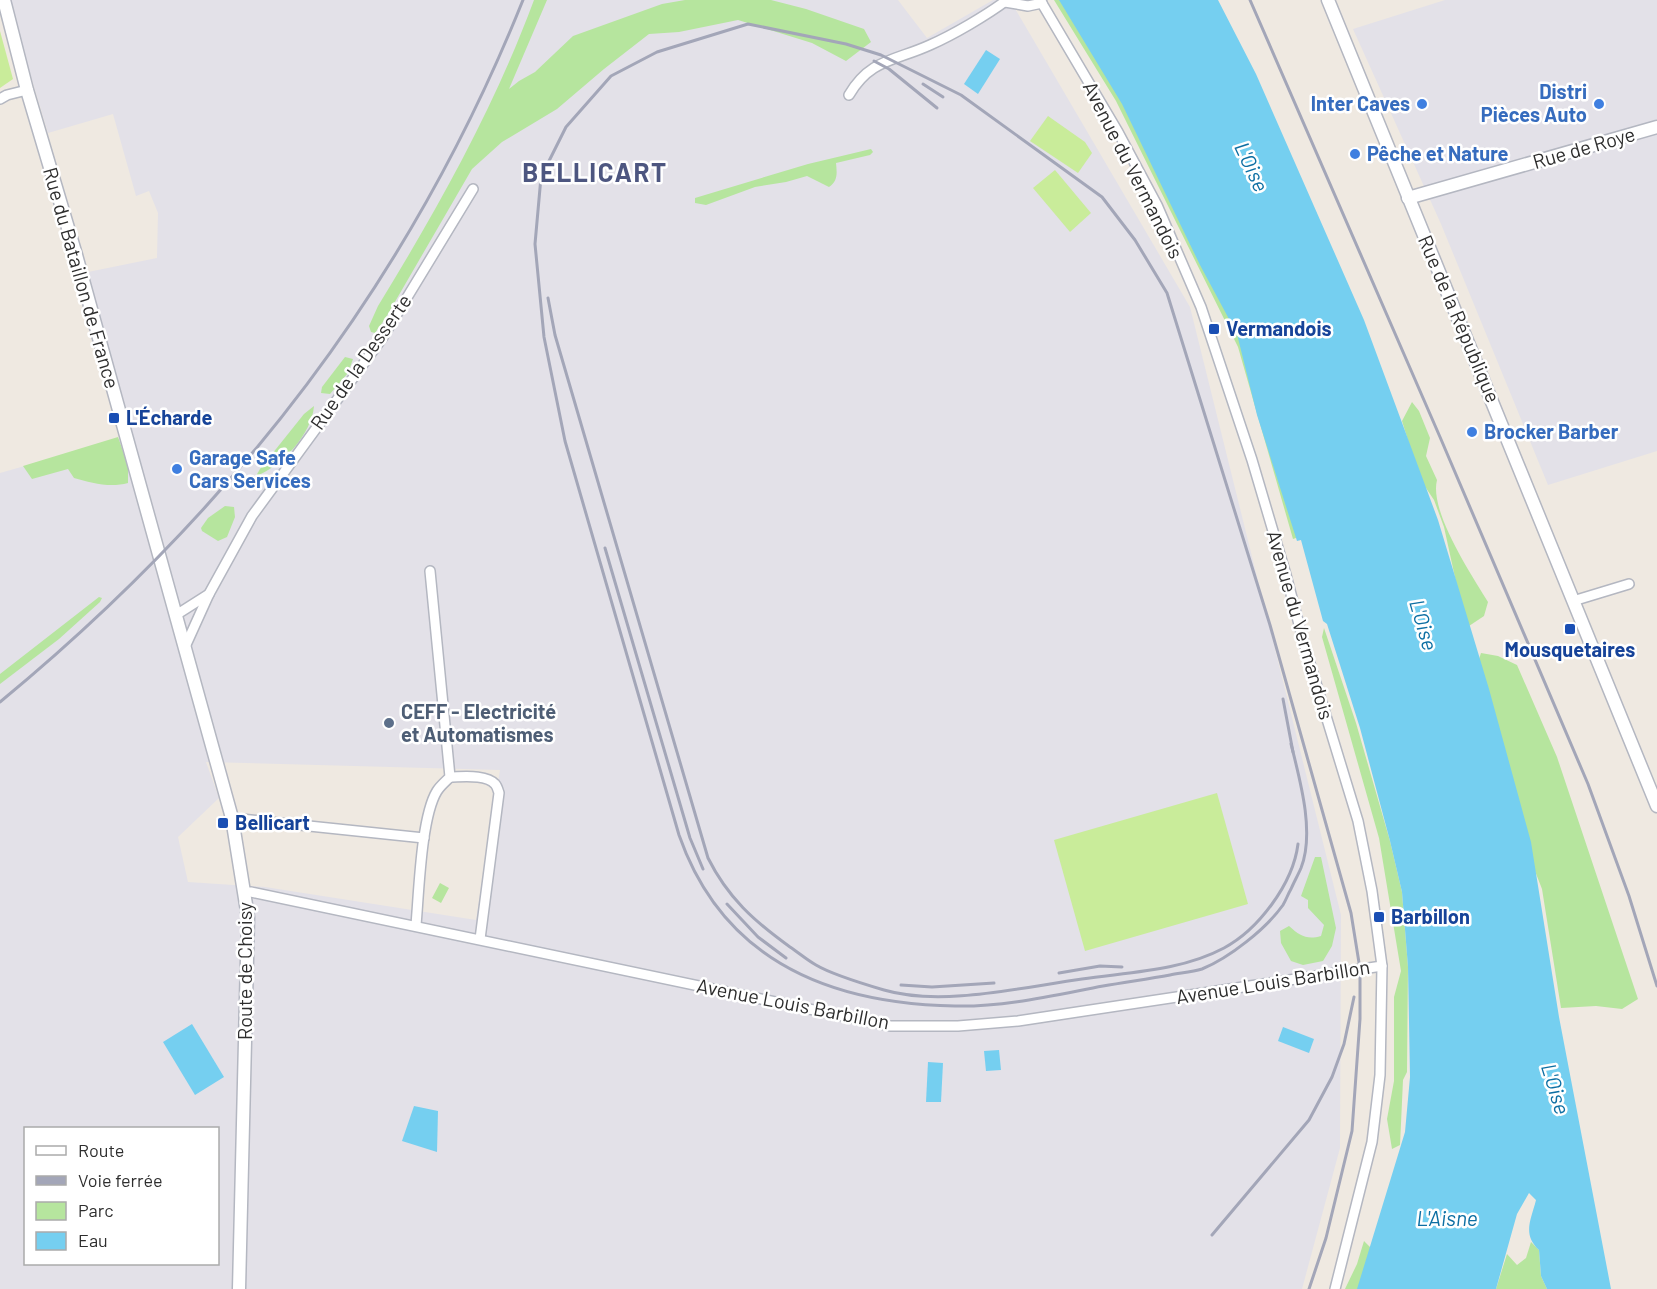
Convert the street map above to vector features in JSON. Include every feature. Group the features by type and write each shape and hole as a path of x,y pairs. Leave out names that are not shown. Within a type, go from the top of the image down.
{"street":[{"name":"Rue du Bataillon de France","path":"4,0 27,90 76,255 160,556"},
{"name":"Rue de la République","path":"1328,0 1657,806"},
{"path":"849,95 865,73 879,64 932,44 1006,1 1028,6 1041,2"},
{"name":"Avenue du Vermandois","path":"1041,2 1118,132 1157,205 1201,307 1255,471 1305,647 1358,820 1372,891 1382,966 1380,1075 1372,1142 1335,1289"},
{"path":"0,99 27,90"},
{"name":"Rue de Roye","path":"1408,198 1657,127"},
{"name":"Rue de la Desserte","path":"185,647 208,594 252,516 383,337 473,189"},
{"name":"Route de Choisy","path":"160,556 232,818 248,917 239,1289"},
{"path":"430,571 450,777"},
{"path":"1574,601 1629,584"},
{"name":"Rue de la Desserte","path":"176,615 208,594"},
{"path":"416,925 424,838 430,808 437,790 450,777 467,776 486,779 495,784 499,793 480,939"},
{"path":"232,818 424,838"},
{"name":"Avenue Louis Barbillon","path":"245,892 416,925 890,1026 958,1026 1018,1020 1382,966"}],"shaded area":[{"path":"8,0 898,0 927,38 993,0 1010,0 1190,307 1341,915 1340,1148 1302,1289 0,1289 0,473 123,438 88,272 157,258 158,213 149,191 136,196 113,114 48,133","holes":["206,762 500,770 476,920 265,887 188,882 178,837 219,798"]},
{"path":"1445,0 1657,0 1657,451 1548,485 1441,224 1353,29"}],"green space":[{"path":"534,0 547,0 509,89 535,72 573,36 662,4 685,0 771,0 806,9 864,29 871,42 846,61 812,43 738,20 679,32 649,34 557,109 502,142 472,169 385,319 375,333 371,332 369,326 378,306 464,157 501,80"},
{"path":"1054,0 1064,0 1122,91 1243,345 1300,532 1296,538 1293,539 1238,347 1116,101"},
{"path":"0,31 13,79 0,88"},
{"path":"1048,116 1085,142 1092,153 1078,173 1030,141"},
{"path":"871,149 873,152 870,155 836,163 837,173 829,187 807,176 755,187 706,205 695,203 695,198 808,164"},
{"path":"1055,170 1091,213 1070,232 1033,188"},
{"path":"345,357 353,359 348,373 330,394 321,393 322,387"},
{"path":"1412,402 1419,411 1430,438 1426,456 1437,480 1436,493 1445,525 1488,602 1484,616 1466,628 1444,527 1434,500 1420,479 1402,421"},
{"path":"314,406 308,427 294,448 266,472 256,476 304,414"},
{"path":"118,437 128,465 128,483 107,485 87,482 74,478 68,469 32,479 23,466"},
{"path":"225,506 234,507 235,517 227,537 218,541 201,528 208,518"},
{"path":"99,597 102,598 100,602 59,639 0,684 0,674"},
{"path":"1324,628 1356,723 1390,841 1402,892 1408,967 1407,1072 1403,1080 1400,1145 1392,1149 1387,1119 1394,1081 1394,997 1401,971 1379,838 1322,637"},
{"path":"1481,653 1498,656 1517,665 1557,757 1638,999 1622,1009 1596,1006 1561,1008 1542,889 1514,817 1476,668"},
{"path":"1217,793 1248,904 1085,951 1054,840"},
{"path":"1315,857 1321,857 1336,928 1332,946 1323,961 1303,965 1291,961 1281,943 1280,931 1289,926 1304,936 1312,938 1321,936 1324,925 1308,908 1308,900 1301,896"},
{"path":"440,883 449,888 441,903 432,898"},
{"path":"1364,1241 1373,1250 1362,1289 1345,1289 1357,1264"},
{"path":"1531,1242 1539,1250 1541,1276 1547,1289 1496,1289 1507,1254 1517,1265 1526,1258"}],"water":[{"path":"1059,0 1218,0 1256,74 1364,320 1438,520 1489,689 1531,842 1559,1017 1611,1289 1547,1289 1541,1276 1539,1250 1529,1232 1536,1200 1529,1193 1517,1214 1496,1289 1357,1289 1405,1132 1410,1077 1408,967 1402,892 1360,728 1327,624 1323,621 1301,540 1297,541 1257,415 1237,334 1200,265 1122,104"},
{"path":"986,50 1000,59 978,94 964,84"},
{"path":"192,1024 224,1077 195,1095 163,1042"},
{"path":"1283,1027 1314,1039 1309,1053 1278,1041"},
{"path":"999,1050 1001,1070 986,1071 984,1051"},
{"path":"928,1062 943,1063 941,1102 926,1102"},
{"path":"414,1106 438,1111 437,1152 402,1141"}],"railway":[{"path":"0,702 85,628 165,551 239,469 307,384 370,295 427,202 478,103 523,0"},
{"path":"1250,0 1588,784 1629,896 1657,986"},
{"path":"1291,744 1305,806 1307,839 1301,868 1283,905 1267,924 1235,950 1202,969 992,1005 955,1006 909,1003 865,996 824,984 787,967 753,944 723,915 698,878 679,835 565,441 544,337 535,244 541,177 566,127 611,76 657,52 748,24 846,44 881,55 961,95 1102,197 1135,240 1167,293 1270,625 1351,913 1360,969 1360,1019 1352,1131 1326,1238 1309,1289"},
{"path":"874,61 889,69 937,108"},
{"path":"923,84 943,97"},
{"path":"548,298 555,335 708,858 724,885 743,908 790,947 816,965 849,979 884,990 931,997 983,994 1173,966 1190,962 1224,948 1249,930 1261,918 1281,890 1295,859 1298,844"},
{"path":"605,548 690,838 703,869"},
{"path":"1283,699 1293,752"},
{"path":"727,904 758,937 786,958"},
{"path":"1059,973 1100,966 1122,967"},
{"path":"901,985 932,987 994,983"},
{"path":"1212,1235 1309,1120 1332,1077 1344,1044 1354,997"}],"place":[{"name":"Inter Caves","path":"1422,104"},
{"name":"Distri Pièces Auto","path":"1599,104"},
{"name":"Pêche et Nature","path":"1355,154"},
{"name":"Vermandois","path":"1214,329"},
{"name":"L'Écharde","path":"114,418"},
{"name":"Brocker Barber","path":"1472,432"},
{"name":"Garage Safe Cars Services","path":"177,469"},
{"name":"Mousquetaires","path":"1570,629"},
{"name":"CEFF - Electricité et Automatismes","path":"389,723"},
{"name":"Bellicart","path":"223,823"},
{"name":"Barbillon","path":"1379,917"}],"district":[{"name":"BELLICART","path":"595,173"}],"water label":[{"name":"L'Oise","path":"1251,167"},
{"name":"L'Oise","path":"1423,625"},
{"name":"L'Oise","path":"1555,1089"},
{"name":"L'Aisne","path":"1447,1219"}]}
